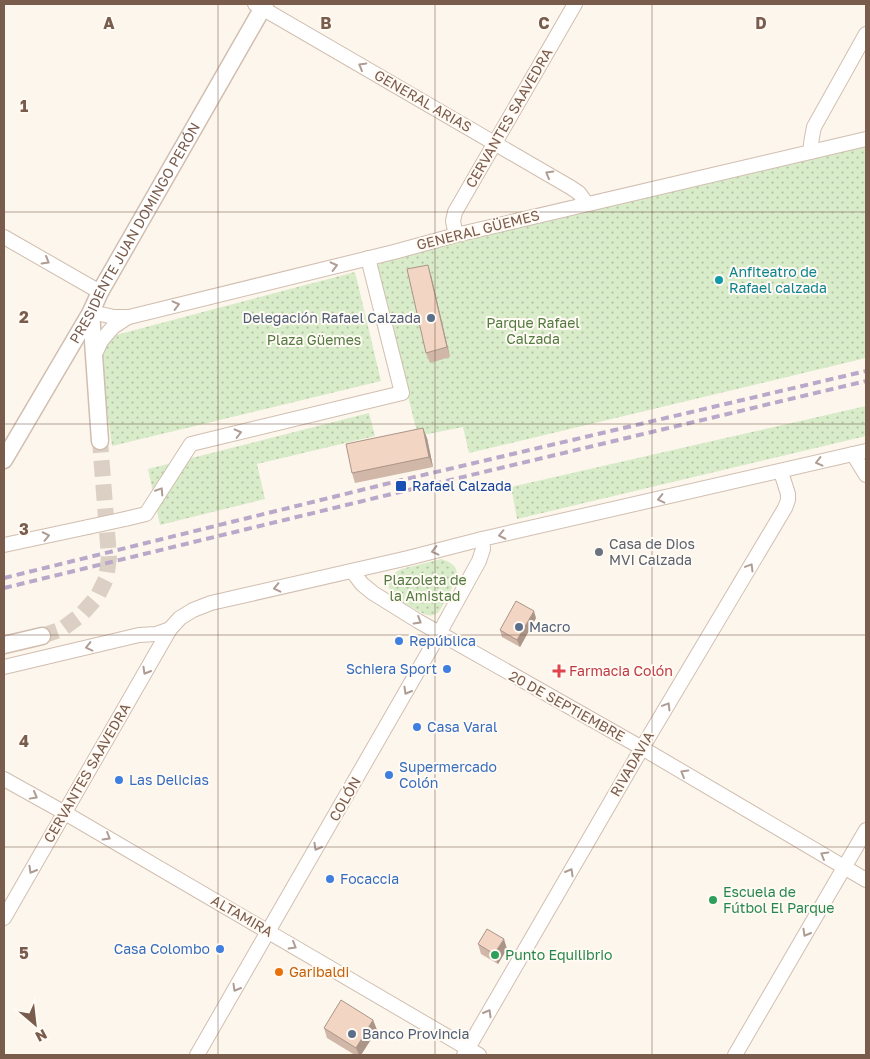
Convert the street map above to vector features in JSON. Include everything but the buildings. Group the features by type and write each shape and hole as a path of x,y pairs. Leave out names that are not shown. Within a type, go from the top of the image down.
{"street":[{"name":"CERVANTES SAAVEDRA","path":"456,235 453,221 455,212 575,4"},
{"name":"GENERAL ARIAS","path":"260,5 570,186 579,193 587,204"},
{"name":"PRESIDENTE JUAN DOMINGO PERÓN","path":"4,460 91,312 100,292 260,5"},
{"path":"810,152 814,127 866,34"},
{"name":"GENERAL GÜEMES","path":"91,312 114,317 129,317 456,235 866,139"},
{"path":"4,237 100,292"},
{"path":"4,545 146,514 191,444 402,393 368,258"},
{"path":"91,312 100,441"},
{"path":"94,356 101,340 113,327 129,317"},
{"path":"4,667 139,635 156,634 170,628 180,618 193,610 211,603 860,453 866,475"},
{"name":"RIVADAVIA","path":"470,1053 642,748 785,508 788,494 780,472"},
{"name":"COLÓN","path":"197,1055 440,634 479,561 482,539"},
{"name":"20 DE SEPTIEMBRE","path":"352,571 362,584 373,593 440,634 642,748 866,880"},
{"name":"CERVANTES SAAVEDRA","path":"4,918 170,628"},
{"path":"4,645 42,636"},
{"name":"ALTAMIRA","path":"4,779 269,932 470,1053"},
{"path":"735,1055 866,830"}],"green space":[{"name":"Parque Rafael Calzada","path":"866,146 866,358 469,453 463,427 418,436 378,277 377,271 380,262 385,259"},
{"name":"Plaza Güemes","path":"355,272 381,381 112,446 97,340"},
{"path":"866,406 866,436 517,519 511,487"},
{"path":"369,413 375,436 257,464 265,499 160,525 148,469"},
{"name":"Plazoleta de la Amistad","path":"441,559 453,564 457,576 438,613 426,615 393,597 389,590 389,582 393,574 404,568"}],"tunnel":[{"path":"42,636 62,629 81,615 97,597 106,579 109,557 100,441"}],"railway":[{"path":"4,578 402,480 866,371"},
{"path":"4,588 866,381"}],"place":[{"name":"Anfiteatro de Rafael calzada","path":"719,280"},
{"name":"Delegación Rafael Calzada","path":"431,318"},
{"name":"Rafael Calzada","path":"401,486"},
{"name":"Casa de Dios MVI Calzada","path":"599,552"},
{"name":"Macro","path":"519,627"},
{"name":"República","path":"399,641"},
{"name":"Schiera Sport","path":"447,669"},
{"name":"Farmacia Colón","path":"559,671"},
{"name":"Casa Varal","path":"417,727"},
{"name":"Supermercado Colón","path":"389,775"},
{"name":"Las Delicias","path":"119,780"},
{"name":"Focaccia","path":"330,879"},
{"name":"Escuela de Fútbol El Parque","path":"713,900"},
{"name":"Casa Colombo","path":"220,949"},
{"name":"Punto Equilibrio","path":"495,955"},
{"name":"Garibaldi","path":"279,972"},
{"name":"Banco Provincia","path":"352,1034"}]}
